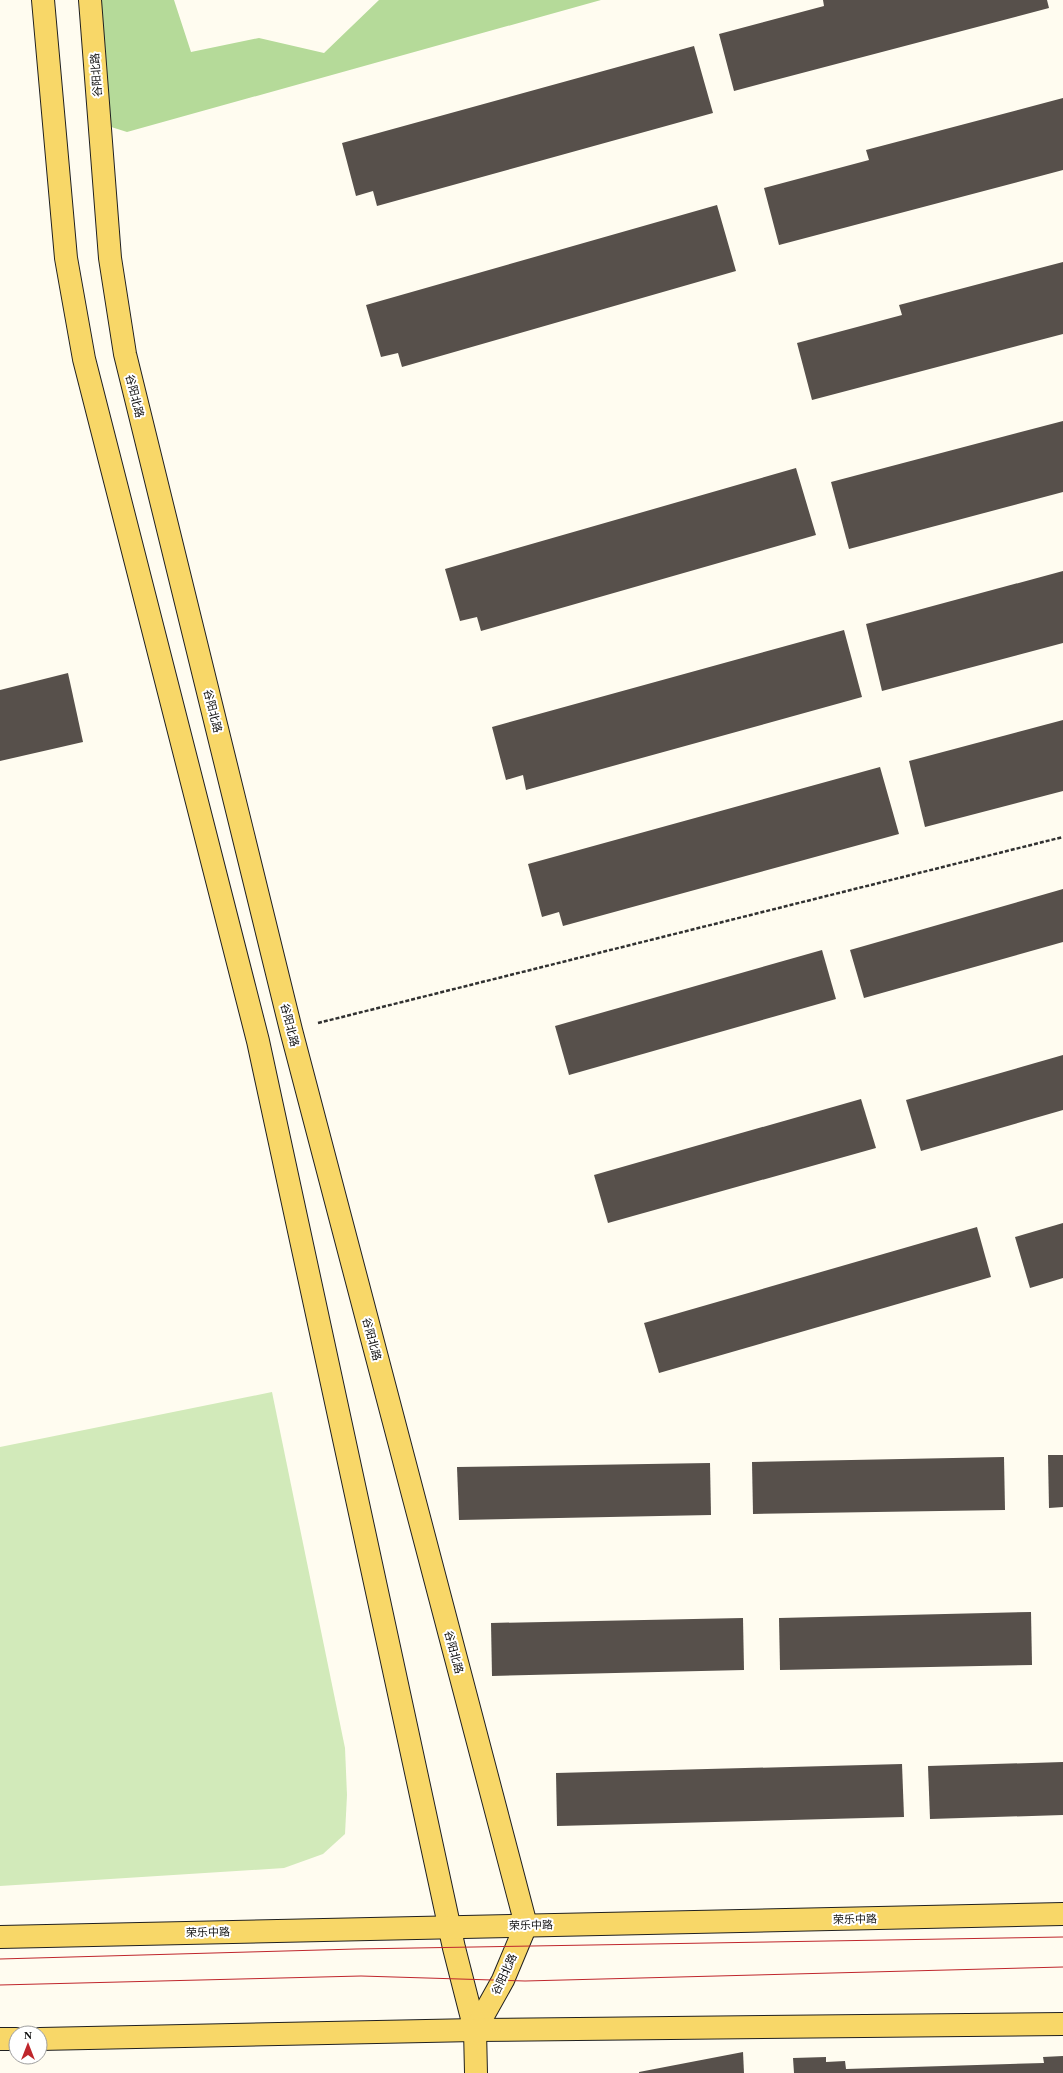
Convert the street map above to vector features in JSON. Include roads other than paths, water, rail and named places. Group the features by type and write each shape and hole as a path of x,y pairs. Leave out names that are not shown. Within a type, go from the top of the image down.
{"main road":[{"path":"43,0 66,258 84,360 258,1041 450,1927 475,2030 476,2073"},
{"name":"谷阳北路","path":"90,0 110,258 125,354 291,1030 526,1925 503,1980 475,2030"},
{"name":"荣乐中路","path":"0,1937 1063,1914"},
{"path":"48,2039 475,2030 1063,2024"}],"tram line":[{"path":"0,1959 356,1949 1063,1937"},
{"path":"0,1985 361,1976 525,1981 1063,1967"}]}
